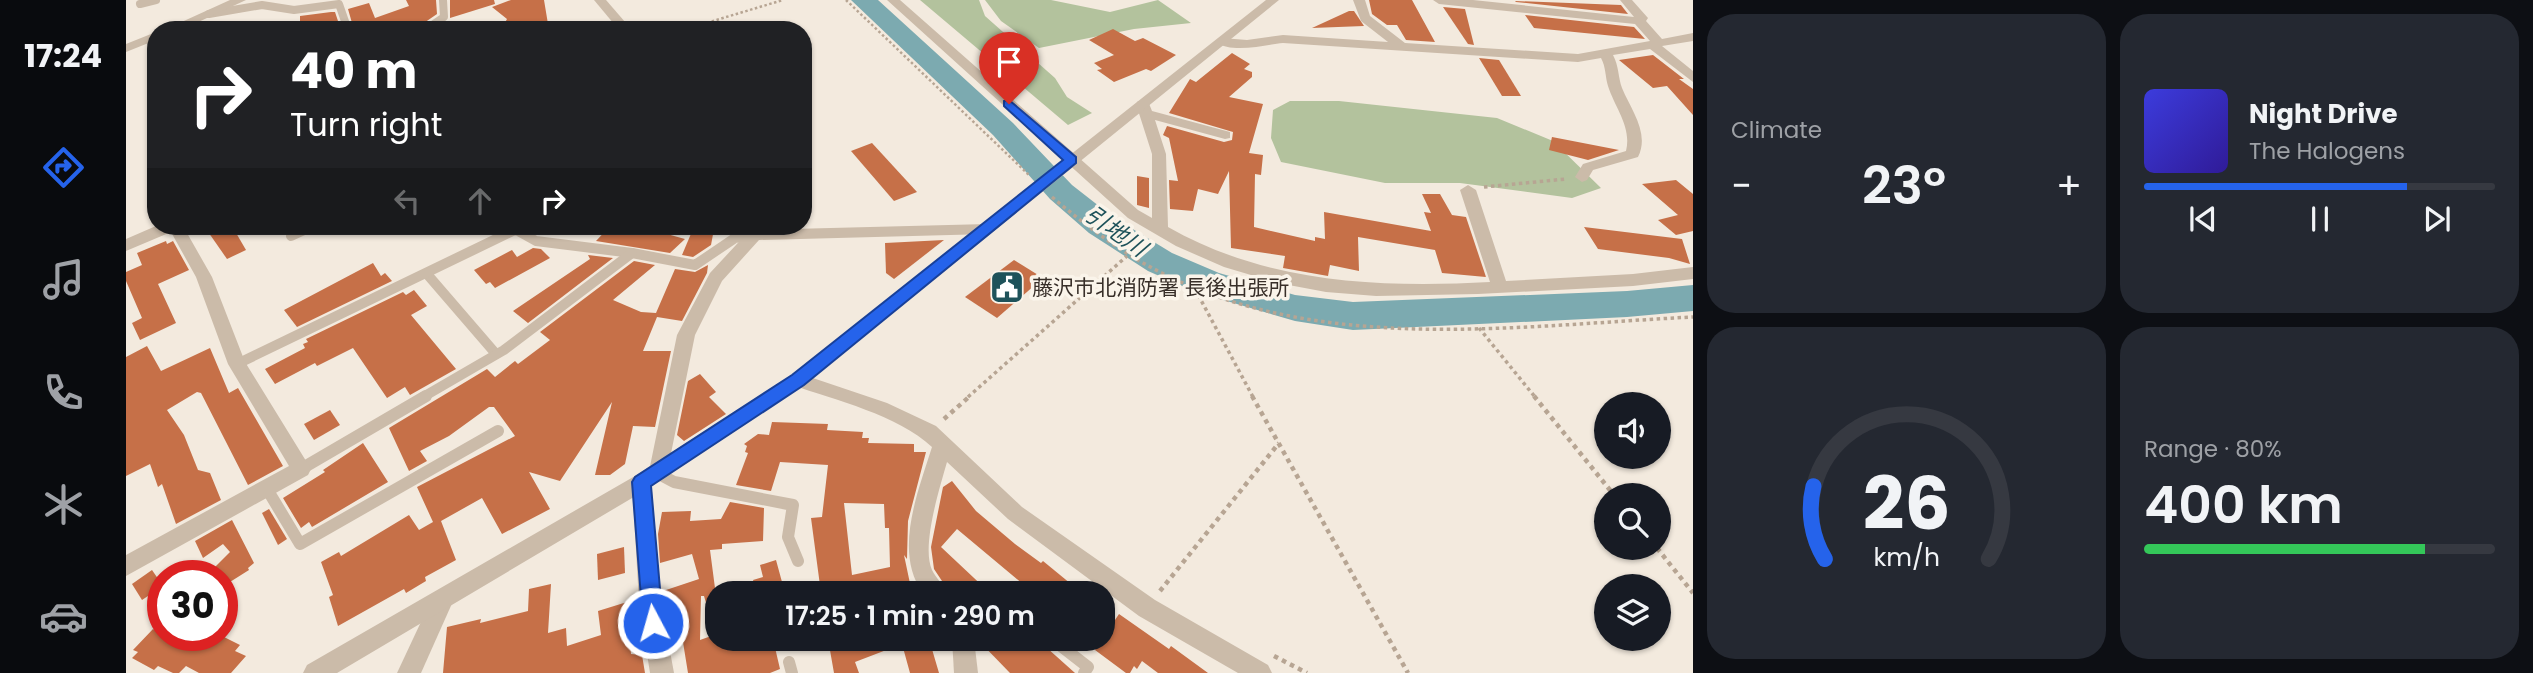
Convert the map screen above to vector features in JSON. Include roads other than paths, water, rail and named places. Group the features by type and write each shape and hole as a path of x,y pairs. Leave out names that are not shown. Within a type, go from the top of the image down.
{"street":[{"path":"188,21 240,0"},
{"path":"600,0 618,21"},
{"path":"892,0 1068,163 1133,214 1160,231 1226,262 1272,276 1329,288 1413,292 1693,273"},
{"path":"315,673 649,478 798,380 1068,163 1146,109 1273,0"},
{"path":"1359,0 1365,18 1402,47"},
{"path":"1439,0 1639,21 1655,43 1693,78"},
{"path":"1536,0 1545,13"},
{"path":"1626,0 1642,18 1639,21"},
{"path":"1222,42 1247,44 1283,38 1578,58 1693,37"},
{"path":"126,48 147,40"},
{"path":"1583,177 1588,167 1633,154 1635,148 1629,112 1616,89 1612,64 1606,55"},
{"path":"1146,109 1225,135"},
{"path":"1146,109 1159,155 1160,231"},
{"path":"1468,190 1500,287"},
{"path":"812,231 988,229"},
{"path":"126,245 151,235"},
{"path":"126,566 301,469 237,364 204,276 179,235"},
{"path":"662,673 656,647 646,553 649,478 687,335 716,277 762,235"},
{"path":"798,380 948,436 1015,513 1153,599 1260,673"},
{"path":"928,581 920,568 920,547 931,481 948,436"},
{"path":"410,673 443,599"},
{"path":"964,651 966,673"}],"lane":[{"path":"140,4 156,0"},
{"path":"438,21 444,17 443,0"},
{"path":"215,8 262,5 294,10 339,4 343,21"},
{"path":"237,364 506,235"},
{"path":"529,235 536,241 632,253 695,265 735,238 750,235"},
{"path":"301,469 496,354 632,253"},
{"path":"427,274 496,354"},
{"path":"267,489 300,544 498,430"},
{"path":"649,478 793,505 788,537 793,555 798,561"},
{"path":"1067,651 1088,667 1084,673"}],"waterway":[{"name":"引地川","path":"863,0 1003,129 1061,192 1101,225 1160,262 1208,283 1295,308 1353,316 1627,304 1693,298"}],"place":[{"name":"藤沢市北消防署 長後出張所","path":"1007,287"}]}
